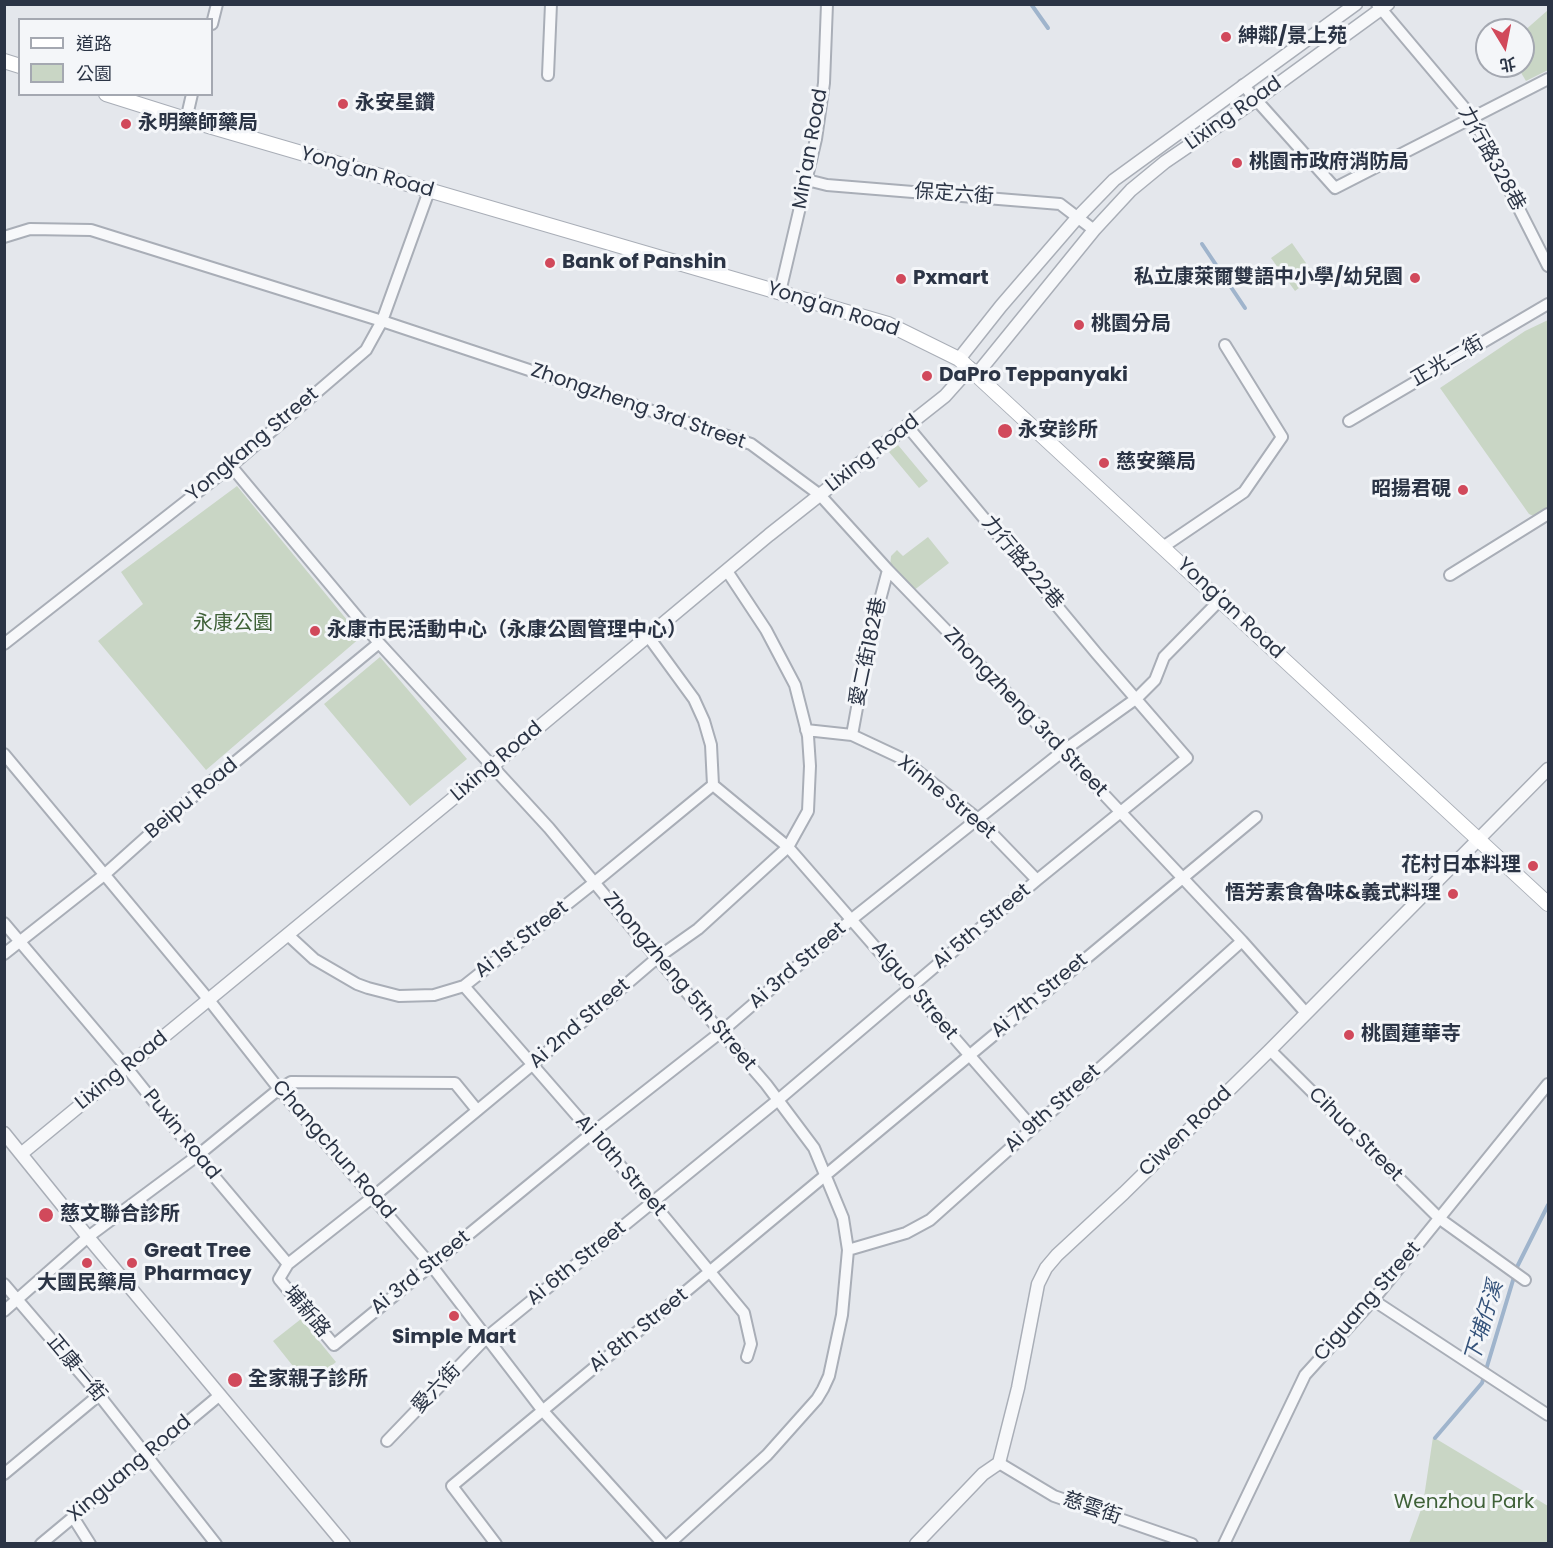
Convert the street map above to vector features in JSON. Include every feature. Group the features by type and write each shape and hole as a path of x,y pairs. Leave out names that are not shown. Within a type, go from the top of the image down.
{"main road":[{"name":"Yong'an Road","path":"112,96 186,120 888,324 969,367 1548,904"}],"street":[{"path":"213,20 217,4"},
{"path":"548,75 551,4"},
{"name":"Min'an Road","path":"780,292 816,139 824,83 827,4"},
{"name":"Lixing Road","path":"969,367 1001,306 1077,218 1114,180 1356,4"},
{"name":"Lixing Road","path":"21,1154 128,1068 727,571 945,396 1117,204 1164,162 1256,100 1382,6"},
{"name":"力行路328巷","path":"1382,6 1473,118 1548,266"},
{"path":"1244,85 1335,188 1548,79"},
{"path":"186,120 192,96"},
{"name":"保定六街","path":"807,180 827,185 1060,204 1094,230"},
{"name":"Yongkang Street","path":"4,644 231,466 366,350 382,321 429,191"},
{"name":"Zhongzheng 3rd Street","path":"4,237 30,230 91,230 382,321 751,444 820,495 888,570 1242,940 1305,1013"},
{"name":"正光二街","path":"1349,421 1548,304"},
{"path":"1162,547 1244,492 1282,437 1225,345"},
{"name":"力行路222巷","path":"908,427 1187,758"},
{"name":"Zhongzheng 5th Street","path":"231,466 379,643 549,828 778,1100 814,1148 826,1176 843,1218 848,1250 842,1315 830,1376 820,1395 768,1455 669,1544"},
{"path":"1450,575 1548,514"},
{"name":"愛二街182巷","path":"852,735 870,637 888,570"},
{"name":"Ai 2nd Street","path":"279,1279 288,1264 373,1197 657,958 698,929 788,847 808,811 810,766 806,730 795,685 766,630 727,571"},
{"name":"Ai 3rd Street","path":"334,1345 591,1134 721,1032 852,919 1063,752 1137,698 1155,680 1164,657 1220,600"},
{"path":"648,636 694,699 711,745 713,785"},
{"name":"Beipu Road","path":"4,954 104,875 171,815 379,643"},
{"name":"Xinhe Street","path":"806,730 852,735 901,758 978,819 1037,880"},
{"name":"Changchun Road","path":"4,754 209,1000 279,1089 431,1265 543,1411 663,1544"},
{"name":"Ai 5th Street","path":"778,1100 1037,880 1187,758"},
{"name":"Ciwen Road","path":"999,1463 1018,1388 1038,1284 1046,1268 1270,1050 1548,769"},
{"name":"Aiguo Street","path":"713,785 788,847 1032,1127"},
{"name":"Ai 1st Street","path":"288,935 314,959 368,988 399,996 434,995 464,986 713,785"},
{"name":"Ai 7th Street","path":"826,1176 1256,817"},
{"name":"Puxin Road","path":"4,923 128,1068 197,1156 288,1264"},
{"name":"Ai 9th Street","path":"848,1250 906,1233 930,1220 1242,940"},
{"name":"Ai 10th Street","path":"464,986 652,1202 744,1313 751,1344 747,1357"},
{"name":"Cihua Street","path":"1270,1050 1440,1219 1522,1278"},
{"path":"4,1311 88,1237 291,1082 455,1083 477,1110"},
{"name":"Ciguang Street","path":"1224,1544 1305,1375 1373,1300 1548,1084"},
{"name":"Ai 6th Street","path":"487,1337 778,1100"},
{"path":"4,1133 344,1544"},
{"name":"Ai 8th Street","path":"496,1544 452,1486 826,1176"},
{"name":"埔新路","path":"279,1279 334,1345"},
{"name":"正康一街","path":"4,1284 99,1395 216,1544"},
{"path":"1373,1300 1548,1415"},
{"name":"愛六街","path":"387,1441 487,1337"},
{"path":"4,1474 99,1395"},
{"name":"Xinguang Road","path":"41,1544 220,1395"},
{"path":"916,1544 983,1474 999,1463"},
{"name":"慈雲街","path":"999,1463 1054,1496 1192,1544"},
{"path":"73,1517 90,1544"}],"green space":[{"path":"1548,10 1548,70 1535,76 1535,21"},
{"path":"1292,243 1315,276 1295,291 1271,258"},
{"path":"1548,320 1548,508 1536,517 1529,514 1440,388 1525,331"},
{"path":"898,445 928,481 919,488 889,452"},
{"name":"永康公園","path":"237,486 361,637 206,770 98,641 143,604 121,572"},
{"path":"928,537 949,563 913,591 890,567 891,556 897,550 903,556"},
{"path":"380,657 467,759 410,806 324,704"},
{"path":"301,1319 336,1362 308,1385 273,1341"},
{"name":"Wenzhou Park","path":"1433,1437 1548,1506 1548,1543 1409,1543 1423,1504"}],"waterway":[{"path":"1031,4 1048,28"},
{"path":"1202,244 1245,308"},
{"name":"下埔仔溪","path":"1435,1438 1482,1383 1517,1267 1548,1205"}],"place":[{"name":"紳鄰/景上苑","path":"1226,37"},
{"name":"永安星鑽","path":"343,104"},
{"name":"永明藥師藥局","path":"126,124"},
{"name":"桃園市政府消防局","path":"1237,163"},
{"name":"Bank of Panshin","path":"550,263"},
{"name":"私立康萊爾雙語中小學/幼兒園","path":"1415,278"},
{"name":"Pxmart","path":"901,279"},
{"name":"桃園分局","path":"1079,325"},
{"name":"DaPro Teppanyaki","path":"927,376"},
{"name":"永安診所","path":"1005,431"},
{"name":"慈安藥局","path":"1104,463"},
{"name":"昭揚君硯","path":"1463,490"},
{"name":"永康市民活動中心（永康公園管理中心）","path":"315,631"},
{"name":"花村日本料理","path":"1533,866"},
{"name":"悟芳素食魯味&義式料理","path":"1453,894"},
{"name":"桃園蓮華寺","path":"1349,1035"},
{"name":"慈文聯合診所","path":"46,1215"},
{"name":"大國民藥局","path":"87,1263"},
{"name":"Great Tree Pharmacy","path":"132,1263"},
{"name":"Simple Mart","path":"454,1316"},
{"name":"全家親子診所","path":"235,1380"}]}
